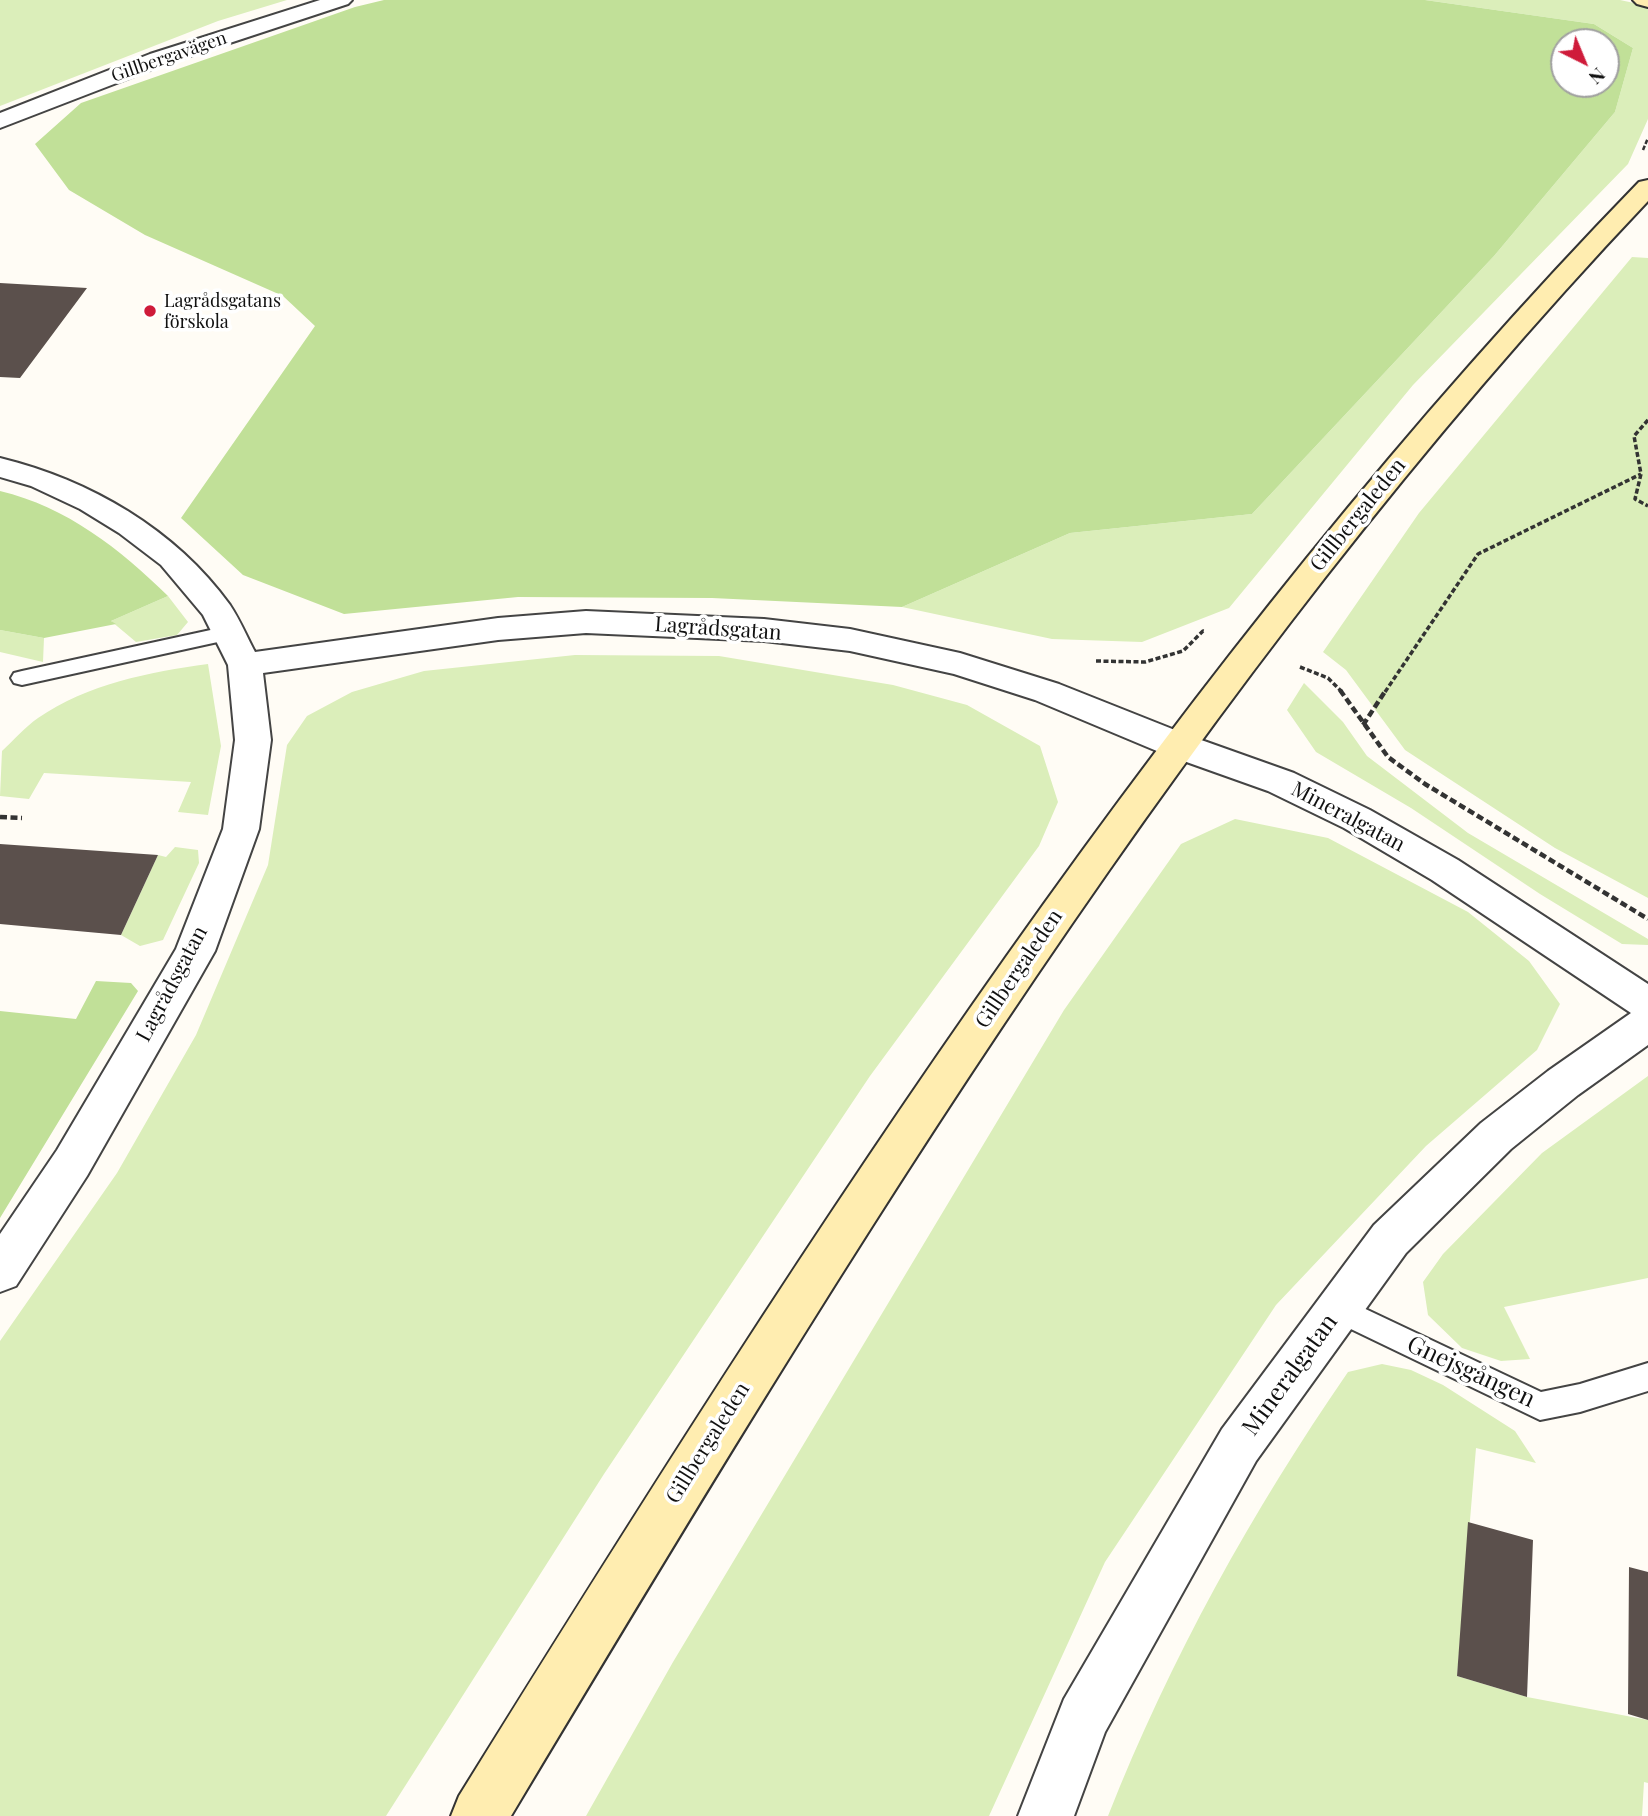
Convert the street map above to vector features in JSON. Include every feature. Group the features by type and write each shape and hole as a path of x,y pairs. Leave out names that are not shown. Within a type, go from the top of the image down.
{"main road":[{"name":"Gillbergaleden","path":"479,1816 660,1519 856,1209 1032,949 1177,745 1371,498 1514,328 1648,187"}],"street":[{"name":"Gillbergavägen","path":"0,121 158,59 341,0"},
{"name":"Lagrådsgatan","path":"0,467 42,480 91,502 130,526 172,558 217,611 237,649 253,740 241,830 195,951 72,1163 0,1272"},
{"name":"Lagrådsgatan","path":"237,649 586,622 764,630 849,640 960,664 1047,692 1177,745"},
{"name":"Mineralgatan","path":"1177,745 1281,782 1357,819 1445,870 1648,1004"},
{"name":"Mineralgatan","path":"1046,1816 1083,1718 1239,1445 1390,1239 1496,1136 1563,1083 1648,1023"}],"lane":[{"path":"22,678 237,649"},
{"name":"Gnejsgången","path":"1338,1309 1540,1406 1580,1398 1648,1377"}],"path":[{"path":"1648,420 1634,436 1641,474 1635,499 1648,506"},
{"path":"1363,725 1478,554 1641,474"},
{"path":"0,817 22,818"}],"green space":[{"path":"0,0 287,0 218,21 0,106"},
{"path":"384,0 1425,0 1594,24 1600,28 1550,28 1550,98 1619,98 1615,112 1494,256 1252,514 1070,533 902,607 712,598 518,597 344,614 243,575 181,518 315,326 283,296 145,235 69,190 35,144 81,103 355,7"},
{"path":"1425,0 1620,0 1648,6 1648,119 1628,164 1413,385 1229,608 1142,642 1052,639 902,607 1070,533 1252,514 1494,256 1615,112 1633,48 1620,40 1620,28 1600,28 1594,24"},
{"path":"1620,40 1633,48 1620,94"},
{"path":"1632,257 1648,258 1648,898 1555,848 1405,750 1346,670 1323,652 1419,513"},
{"path":"0,491 48,508 91,532 131,562 168,596 111,621 116,624 44,638 0,630"},
{"path":"168,596 188,622 177,635 136,642 111,621"},
{"path":"0,630 44,638 43,662 0,652"},
{"path":"575,655 719,656 893,685 967,705 1040,746 1058,802 1039,846 870,1076 604,1474 386,1816 0,1816 0,1341 117,1173 196,1035 268,865 287,745 307,716 352,692 424,671"},
{"path":"208,664 221,746 208,815 178,812 191,782 44,773 29,799 0,796 2,751 38,718 77,696 120,681"},
{"path":"1304,683 1343,722 1367,756 1468,833 1648,939 1648,945 1622,944 1540,894 1411,808 1316,752 1287,710"},
{"path":"1235,819 1328,838 1468,912 1529,961 1560,1004 1537,1050 1426,1146 1276,1305 1105,1562 989,1816 586,1816 673,1662 1064,1010 1181,844"},
{"path":"175,847 198,850 199,863 163,940 140,946 121,935 158,855 166,857"},
{"path":"96,981 131,983 138,991 0,1218 0,1011 76,1019"},
{"path":"1648,1076 1648,1278 1504,1307 1530,1359 1501,1361 1462,1348 1428,1315 1423,1282 1443,1254 1542,1153"},
{"path":"1382,1364 1411,1370 1443,1385 1515,1431 1536,1463 1476,1448 1457,1676 1527,1697 1648,1720 1648,1783 1644,1782 1642,1816 1108,1816 1158,1700 1246,1532 1348,1372"}],"building":[{"path":"0,283 87,288 20,378 0,377"},
{"path":"0,844 158,855 121,935 0,924"},
{"path":"1468,1522 1533,1540 1527,1697 1457,1676"},
{"path":"1629,1567 1648,1572 1648,1720 1628,1714"}],"place":[{"name":"Lagrådsgatans förskola","path":"150,311"}]}
